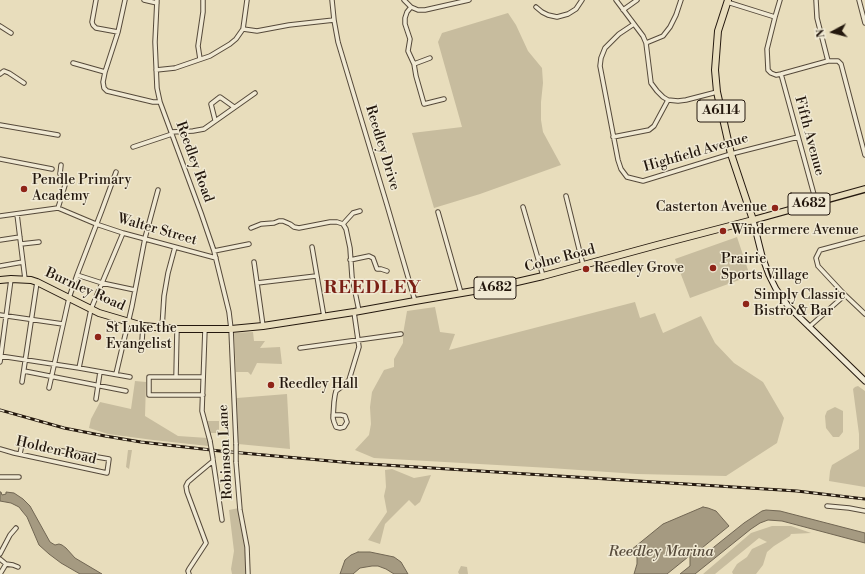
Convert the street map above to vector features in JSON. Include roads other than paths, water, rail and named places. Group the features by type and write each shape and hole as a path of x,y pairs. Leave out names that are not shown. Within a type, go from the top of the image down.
{"highway":[{"name":"A6114","path":"728,1 718,31 715,70 717,92 731,154 753,220"},
{"name":"Colne Road","path":"231,328 263,326 357,312 491,288 543,276 657,244 753,220"},
{"name":"Burnley Road","path":"0,280 25,279 37,282 99,313 143,326 177,329 231,328"}],"main road":[{"name":"Colne Road","path":"753,220 865,188"}],"street":[{"path":"96,0 92,22 93,26 96,28 118,32"},
{"path":"125,0 118,32 105,72 103,82 104,88 107,91 153,102 160,102"},
{"path":"144,0 157,2"},
{"path":"200,60 198,46 203,12 203,0"},
{"path":"156,70 174,68 200,60 230,44 236,39 243,29 247,0"},
{"name":"Reedley Drive","path":"332,0 338,42 415,301"},
{"path":"404,0 411,7 418,10 425,10 469,0"},
{"path":"536,7 548,15 557,17 568,14 576,9 582,0"},
{"path":"616,0 643,36 646,43 651,83 662,97 668,100 678,101 717,92"},
{"path":"623,10 637,0"},
{"path":"646,43 663,36 670,28 681,0"},
{"path":"780,0 767,49 768,70 776,75 828,61 838,61 841,64 865,155"},
{"path":"816,0 817,18 828,61"},
{"path":"859,0 865,23"},
{"path":"728,1 775,17"},
{"name":"Reedley Road","path":"157,2 155,42 157,88 160,102 214,251 229,312 231,328"},
{"path":"411,7 405,18 405,24 410,39 408,51 414,64 424,104 444,99"},
{"path":"243,29 257,31 289,25 334,20"},
{"name":"Highfield Avenue","path":"634,24 619,34 605,48 600,66 613,137 621,170 628,177 643,181 731,154 798,137"},
{"path":"0,26 11,33"},
{"path":"414,64 430,58"},
{"path":"73,62 105,72"},
{"path":"0,74 4,71 24,83"},
{"name":"Fifth Avenue","path":"781,74 816,202"},
{"path":"133,147 171,133 193,131 204,128 255,93"},
{"path":"215,120 211,104 220,97 234,107"},
{"path":"613,137 649,130 654,126 668,100"},
{"path":"0,125 58,135"},
{"path":"0,159 52,169"},
{"path":"0,216 58,208 66,182 60,174 61,165"},
{"path":"49,388 69,298 116,172"},
{"path":"116,374 129,322 145,238 158,190"},
{"path":"566,196 583,265"},
{"path":"523,207 543,276"},
{"name":"Walter Street","path":"58,208 96,224 123,233 216,258"},
{"path":"343,224 353,213 360,212"},
{"path":"438,212 461,294"},
{"path":"17,214 25,279"},
{"path":"753,220 762,256 776,289 788,306 865,381"},
{"path":"251,228 260,224 283,221 299,228 337,222 343,224 346,229 350,248 359,347 350,380 336,390 335,395 334,415 334,422 336,427 344,427 347,422 345,416 334,415"},
{"path":"80,368 91,309 123,233"},
{"path":"0,240 20,237"},
{"path":"865,238 820,250 816,258 818,266 865,314"},
{"path":"21,244 39,242"},
{"path":"214,251 249,244"},
{"path":"162,328 164,296 175,247"},
{"path":"312,247 324,317"},
{"path":"350,260 369,256 373,258 377,269 381,268 387,271"},
{"path":"0,266 23,262"},
{"path":"254,262 263,326"},
{"path":"77,275 102,283 135,290"},
{"path":"257,283 316,276"},
{"path":"0,362 11,279"},
{"path":"22,382 37,282"},
{"path":"810,327 845,295"},
{"path":"0,315 63,324"},
{"path":"142,341 143,326"},
{"path":"204,328 202,411 210,441 222,520"},
{"name":"Robinson Lane","path":"231,328 236,462 240,510 247,547 248,574"},
{"path":"176,377 177,329"},
{"path":"300,348 401,334"},
{"path":"0,356 130,377"},
{"path":"24,371 126,391"},
{"path":"96,399 100,372"},
{"path":"203,377 149,377 149,395 203,396"},
{"name":"Holden Road","path":"0,449 20,454 107,474 109,459 22,444 20,454"},
{"path":"189,574 189,569 206,543 186,492 186,486 188,482 213,460"},
{"path":"0,477 19,477"},
{"path":"827,506 865,511"},
{"path":"0,554 10,535 16,528"},
{"path":"0,559 6,564 13,564 18,567"},
{"path":"0,574 6,564"}],"water":[{"path":"0,492 2,495 6,494 6,492 14,493 23,499 30,506 50,542 55,545 62,545 75,558 102,574 80,574 49,554 39,545 27,517 19,507 11,503 0,501"},
{"name":"Reedley Marina","path":"703,507 716,511 729,526 697,552 695,553 692,550 690,551 692,554 704,555 744,523 766,510 780,511 865,533 865,543 782,521 768,520 751,529 695,574 680,574 690,566 690,555 688,553 686,555 688,557 667,574 634,574 637,558 631,550 663,524"},
{"path":"358,552 370,552 394,557 401,562 408,574 394,574 378,566 372,566 360,568 353,574 340,574 345,560"}],"railway":[{"path":"0,410 64,428 105,436 141,442 220,451 353,463 797,491 865,499"}],"place":[{"name":"Pendle Primary Academy","path":"24,189"},
{"name":"Casterton Avenue","path":"775,208"},
{"name":"Windermere Avenue","path":"723,231"},
{"name":"Prairie Sports Village","path":"713,268"},
{"name":"Reedley Grove","path":"586,269"},
{"name":"Simply Classic Bistro & Bar","path":"746,304"},
{"name":"St Luke the Evangelist","path":"98,337"},
{"name":"Reedley Hall","path":"271,385"}],"district":[{"name":"REEDLEY","path":"373,289"}]}
